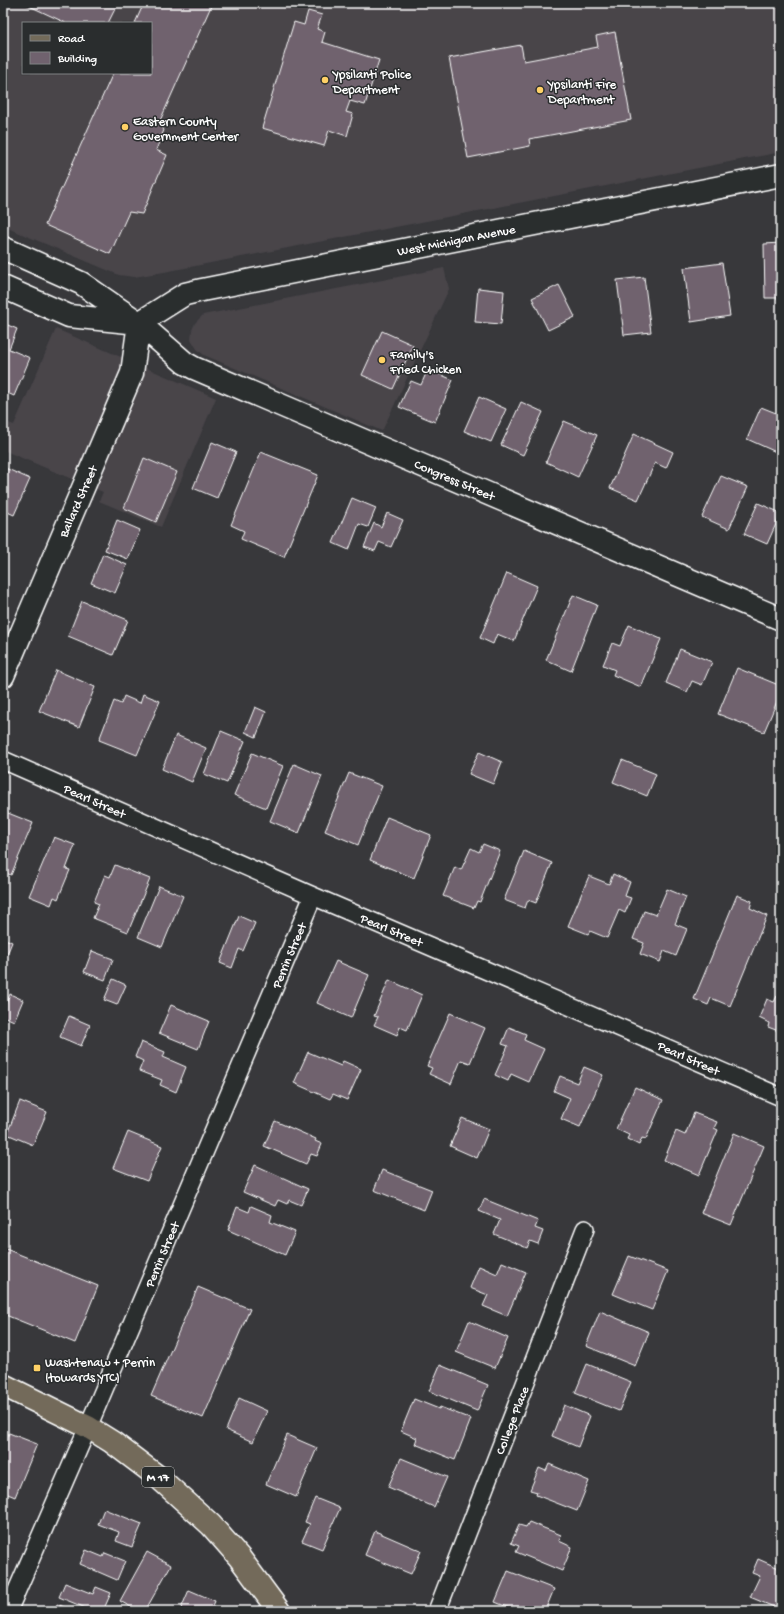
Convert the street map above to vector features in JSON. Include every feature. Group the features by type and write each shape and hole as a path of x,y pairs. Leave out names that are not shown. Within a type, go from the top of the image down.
{"main road":[{"name":"M 17","path":"3,1386 88,1427 112,1442 157,1476 206,1520 239,1557 279,1611"}],"street":[{"name":"West Michigan Avenue","path":"139,323 185,294 202,290 781,175"},
{"path":"3,248 81,283 139,323"},
{"path":"3,287 69,316 139,323"},
{"name":"Congress Street","path":"139,323 194,368 781,619"},
{"name":"Ballard Street","path":"3,676 132,373 139,323"},
{"name":"Pearl Street","path":"3,760 313,896 781,1097"},
{"name":"Perrin Street","path":"8,1611 88,1427 313,896"},
{"name":"College Place","path":"437,1611 585,1229"}],"shaded area":[{"path":"3,3 781,3 781,152 164,272 134,277 119,275 3,226"},
{"path":"444,268 449,289 382,431 204,355 197,349 191,339 192,330 195,323 203,315"},
{"path":"56,329 216,398 161,527 99,501 103,492 3,450 3,421 14,425"}],"building":[{"path":"23,3 118,3 108,22 64,22"},
{"name":"Eastern County Government Center","path":"144,3 212,4 159,123 164,130 156,150 167,155 142,214 129,212 110,254 45,225 113,74 152,74 152,22 135,22"},
{"name":"Ypsilanti Police Department","path":"308,11 322,15 317,29 325,32 322,42 379,60 365,105 350,101 346,112 353,114 347,136 329,130 324,146 262,128 294,22 304,25"},
{"name":"Ypsilanti Fire Department","path":"615,32 631,120 529,139 530,146 468,158 449,58 521,45 524,61 598,47 596,36"},
{"path":"781,243 780,310 779,298 765,298 764,244"},
{"path":"722,263 730,316 691,322 684,268"},
{"path":"644,277 651,332 624,335 617,280"},
{"path":"559,285 575,317 548,330 532,298"},
{"path":"478,288 504,291 501,324 475,322"},
{"path":"3,323 17,329 9,349 30,358 14,396 3,391"},
{"path":"382,331 413,345 393,389 362,375"},
{"path":"428,369 453,380 435,422 399,407 411,381 421,385"},
{"path":"479,397 506,409 491,442 464,431"},
{"path":"521,402 543,412 523,455 501,445"},
{"path":"761,407 781,415 781,442 776,452 747,439"},
{"path":"564,421 597,435 578,477 546,462"},
{"path":"634,434 673,452 666,468 655,463 638,500 610,488"},
{"path":"212,442 236,452 217,498 193,488"},
{"path":"261,452 318,475 284,557 241,539 244,531 231,525"},
{"path":"144,458 177,472 156,522 124,508"},
{"path":"3,467 30,479 14,515 3,510"},
{"path":"721,476 748,487 729,529 702,517"},
{"path":"352,498 376,508 368,527 359,524 349,550 333,543"},
{"path":"758,503 781,513 767,544 744,534"},
{"path":"387,513 403,520 391,547 379,542 375,551 364,547 374,523 381,527"},
{"path":"117,520 140,530 128,559 105,550"},
{"path":"103,554 127,565 115,593 91,583"},
{"path":"507,573 537,586 514,641 497,634 493,644 480,638"},
{"path":"573,595 597,605 571,671 546,660"},
{"path":"82,601 128,620 113,655 68,636"},
{"path":"629,625 661,639 641,687 613,675 615,670 603,665 612,643 620,646"},
{"path":"680,649 712,662 702,685 692,681 687,692 666,683"},
{"path":"737,668 781,686 781,692 764,732 718,714"},
{"path":"56,670 95,687 79,727 39,711"},
{"path":"143,694 160,701 137,755 99,740 114,701 121,704 124,696 140,703"},
{"path":"255,707 266,712 256,737 245,732"},
{"path":"221,731 245,741 227,783 204,774"},
{"path":"176,735 206,748 192,782 162,769"},
{"path":"479,752 502,762 493,784 469,774"},
{"path":"252,753 283,766 266,808 234,795"},
{"path":"622,760 656,774 647,796 613,782"},
{"path":"294,764 322,776 299,833 270,821"},
{"path":"349,773 382,786 358,845 325,831"},
{"path":"3,811 33,823 11,875 3,872"},
{"path":"387,817 431,835 414,878 370,860"},
{"path":"54,837 75,845 66,869 70,870 58,899 54,897 51,905 29,896"},
{"path":"483,844 500,851 480,902 477,901 474,908 443,896 455,867 461,870 471,848 479,852"},
{"path":"524,851 552,863 536,903 528,900 525,908 504,900"},
{"path":"115,865 150,879 128,932 93,918 99,904 94,902 105,875 110,877"},
{"path":"613,874 630,882 625,896 631,898 625,913 619,910 607,938 590,931 588,934 568,926 589,876 609,884"},
{"path":"159,886 183,896 162,947 138,937"},
{"path":"667,889 686,897 675,924 687,929 676,956 664,951 660,962 640,954 644,943 633,939 644,911 656,915"},
{"path":"737,895 752,901 750,908 767,916 730,1006 711,998 708,1005 694,999"},
{"path":"239,916 255,923 243,951 239,949 232,968 220,963"},
{"path":"3,938 12,942 3,964"},
{"path":"92,951 113,959 105,980 84,972"},
{"path":"336,961 369,975 351,1018 317,1003"},
{"path":"113,979 126,985 117,1005 104,1000"},
{"path":"389,980 422,995 407,1030 400,1027 397,1035 374,1025 378,1017 374,1016"},
{"path":"10,994 23,1000 14,1021 3,1016 3,1011"},
{"path":"777,996 781,998 781,1032 768,1027 769,1023 759,1018 767,999 774,1002"},
{"path":"171,1005 209,1021 198,1049 159,1033"},
{"path":"450,1013 485,1028 470,1063 461,1060 451,1084 429,1074 432,1068 427,1066"},
{"path":"69,1016 90,1025 81,1046 60,1037"},
{"path":"509,1027 526,1034 524,1040 544,1049 529,1082 511,1074 508,1081 495,1075 508,1046 502,1044"},
{"path":"141,1042 165,1052 163,1057 186,1067 176,1092 160,1085 162,1080 139,1071 143,1061 135,1057"},
{"path":"308,1052 341,1066 343,1061 361,1069 347,1100 333,1094 330,1099 294,1083"},
{"path":"584,1067 603,1075 580,1127 561,1119 570,1098 554,1091 560,1076 577,1083"},
{"path":"635,1087 663,1100 646,1139 642,1138 639,1145 627,1139 629,1135 616,1129"},
{"path":"20,1101 47,1112 33,1145 7,1134"},
{"path":"694,1113 717,1122 714,1128 718,1130 699,1175 664,1160 676,1131 685,1135"},
{"path":"462,1118 489,1129 477,1158 450,1146"},
{"path":"275,1121 316,1139 315,1141 322,1144 317,1156 311,1154 306,1164 264,1146"},
{"path":"128,1132 162,1146 147,1181 113,1168"},
{"path":"734,1133 764,1146 731,1225 701,1213"},
{"path":"255,1165 308,1189 301,1205 289,1200 287,1204 278,1200 275,1206 243,1192"},
{"path":"382,1170 432,1190 424,1210 374,1190"},
{"path":"484,1199 538,1221 535,1228 543,1231 538,1244 530,1241 527,1248 494,1234 500,1220 479,1211"},
{"path":"251,1206 272,1215 270,1222 295,1232 285,1255 228,1230 237,1207 249,1212"},
{"path":"6,1249 98,1286 75,1343 3,1314 3,1257"},
{"path":"629,1256 668,1271 652,1310 613,1294"},
{"path":"502,1262 526,1272 507,1316 483,1306 488,1295 470,1288 479,1266 497,1274"},
{"path":"198,1287 250,1309 203,1418 151,1396"},
{"path":"600,1311 649,1332 635,1366 586,1346"},
{"path":"469,1321 508,1338 495,1368 456,1352"},
{"path":"587,1364 631,1382 619,1411 575,1393"},
{"path":"440,1365 488,1385 477,1411 429,1391"},
{"path":"239,1398 267,1411 253,1442 226,1430"},
{"path":"414,1399 471,1419 455,1460 415,1444 417,1438 401,1431"},
{"path":"564,1405 590,1416 578,1447 552,1436"},
{"path":"9,1433 37,1444 15,1497 3,1492 3,1447"},
{"path":"287,1435 317,1448 296,1497 266,1484"},
{"path":"401,1458 447,1477 434,1507 388,1487"},
{"path":"549,1464 589,1481 577,1511 536,1495 537,1492 530,1490 539,1468 546,1471"},
{"path":"315,1498 340,1508 322,1549 302,1541 310,1524 305,1522"},
{"path":"104,1509 142,1524 132,1547 116,1541 119,1532 98,1524"},
{"path":"529,1522 561,1535 559,1541 572,1547 562,1571 516,1552 519,1546 511,1543 519,1525 526,1527"},
{"path":"375,1531 421,1551 411,1574 365,1555"},
{"path":"86,1550 103,1557 105,1553 125,1561 117,1580 80,1564"},
{"path":"147,1552 171,1565 145,1611 138,1611 120,1601"},
{"path":"758,1559 781,1569 781,1610 750,1597 760,1576 752,1573"},
{"path":"508,1571 554,1589 545,1611 517,1611 495,1602"},
{"path":"65,1583 93,1594 96,1587 111,1593 103,1611 93,1611 59,1597"},
{"path":"189,1590 215,1601 211,1611 180,1611"},
{"path":"57,1604 74,1611 55,1611"}],"place":[{"name":"Ypsilanti Police Department","path":"325,80"},
{"name":"Ypsilanti Fire Department","path":"540,90"},
{"name":"Eastern County Government Center","path":"125,127"},
{"name":"Family's Fried Chicken","path":"382,360"},
{"name":"Washtenaw + Perrin (towards YTC)","path":"37,1368"}]}
